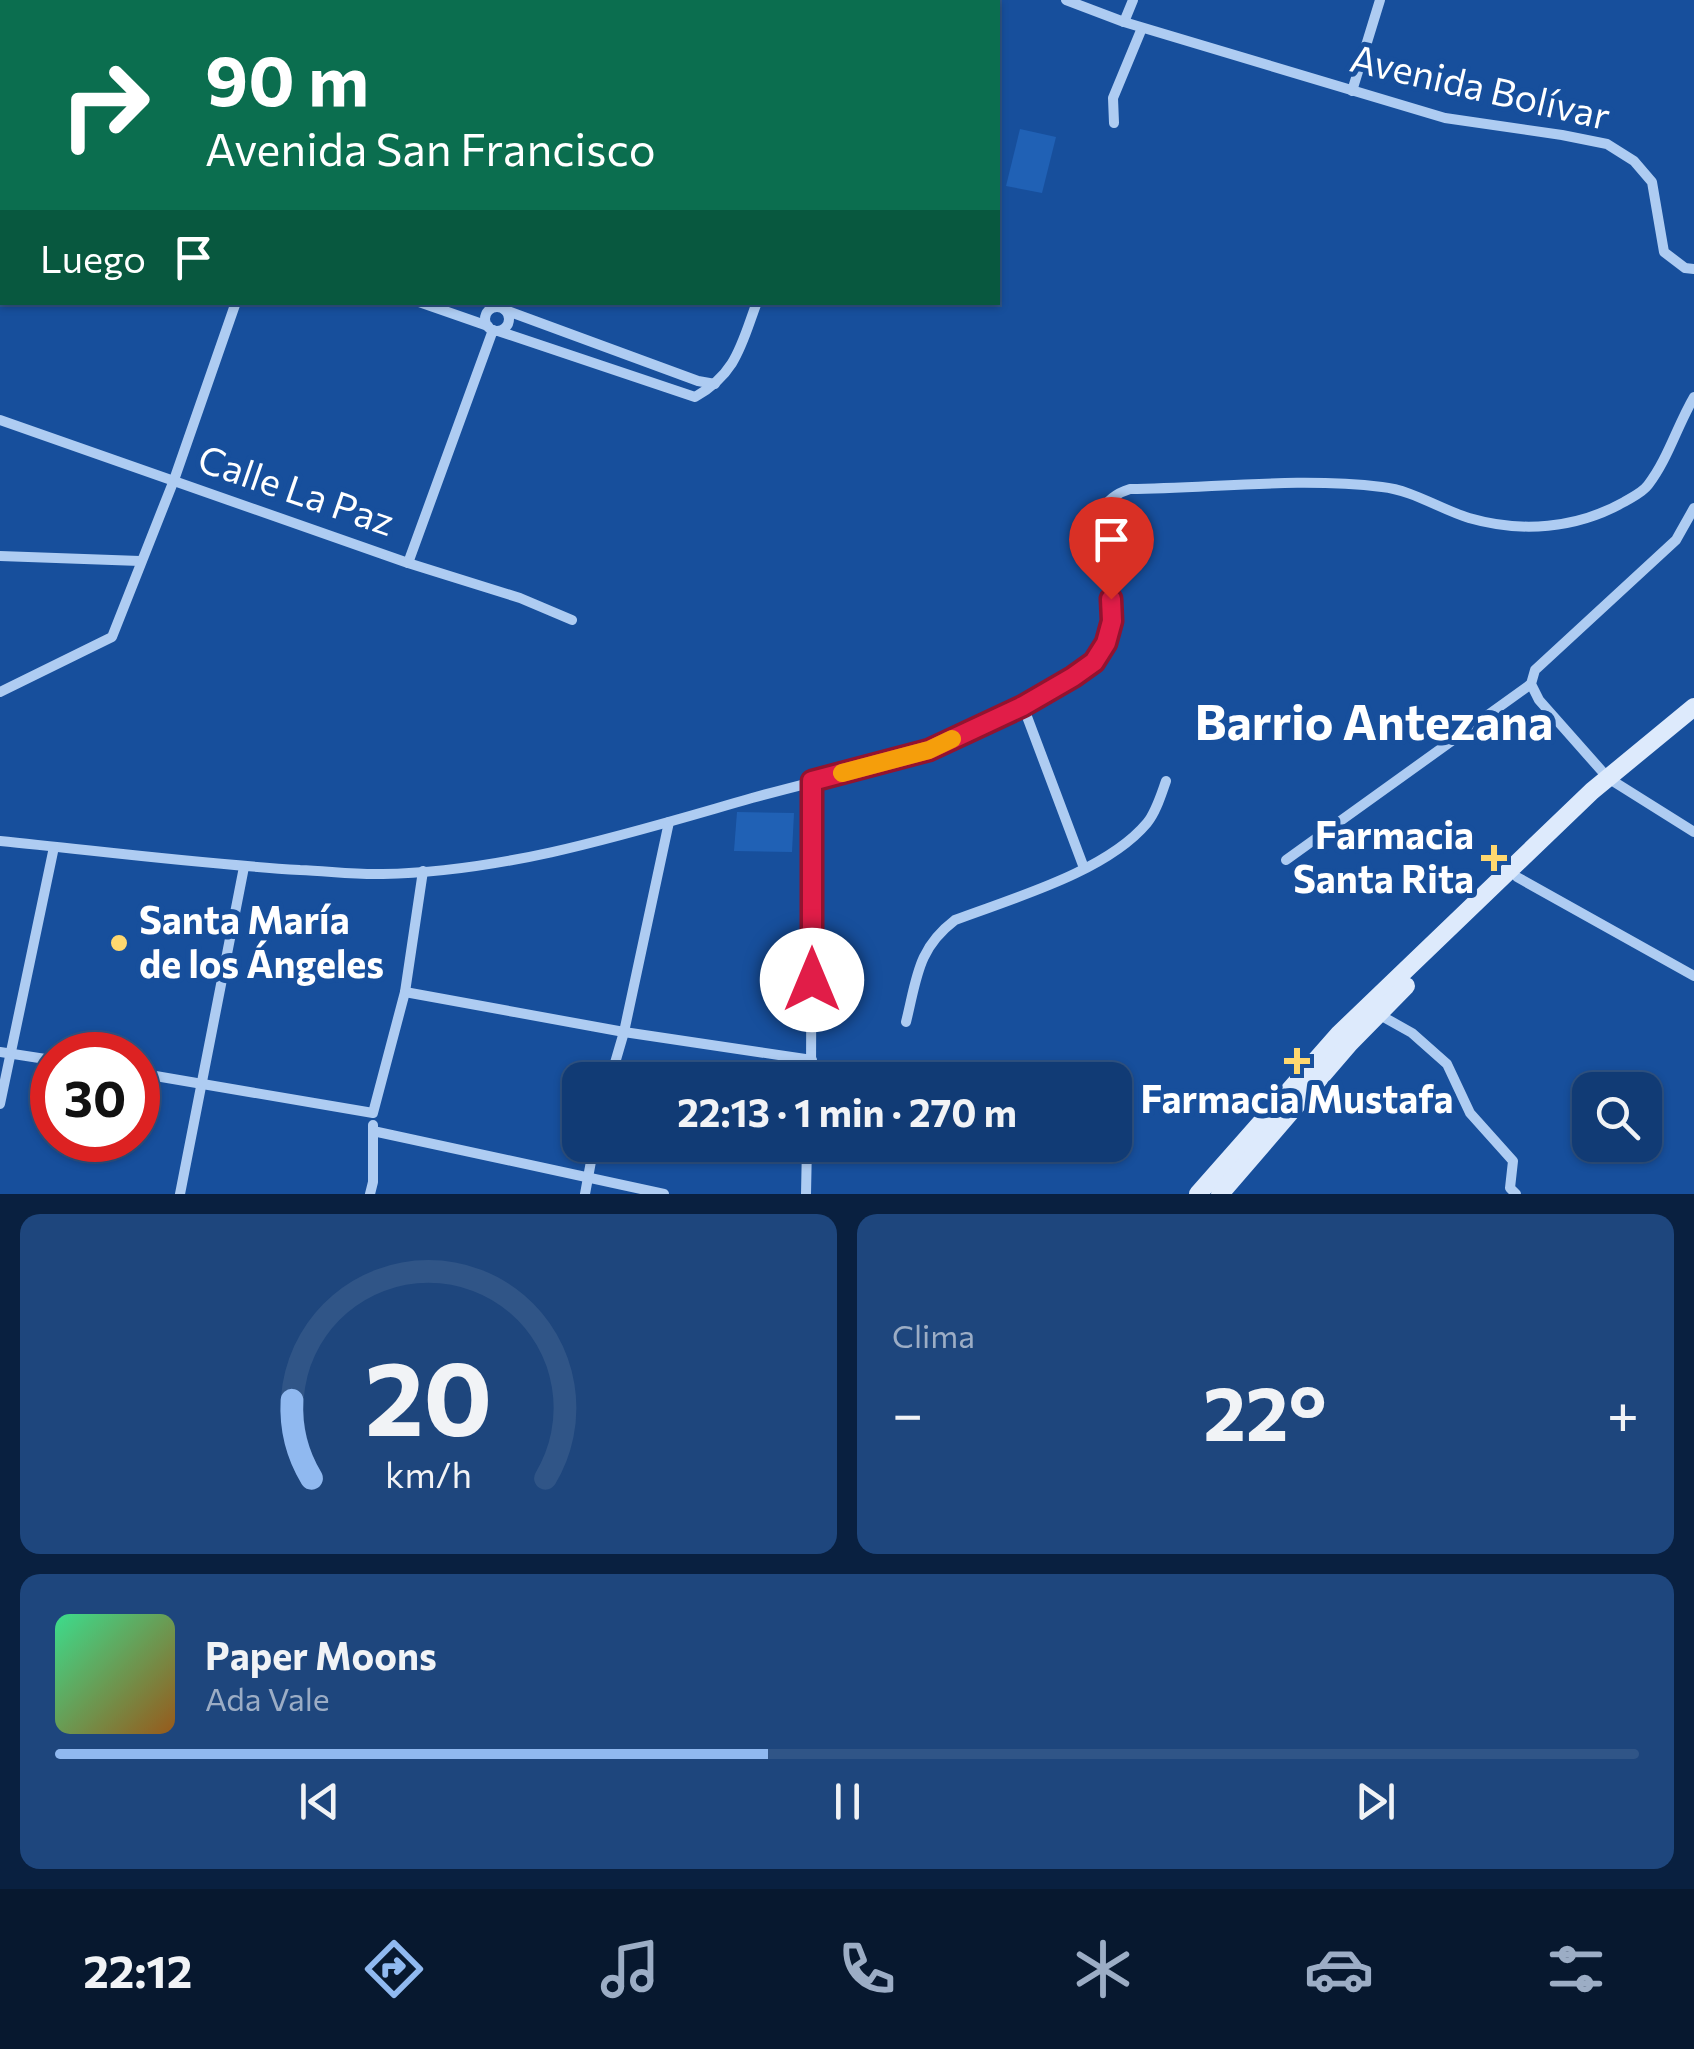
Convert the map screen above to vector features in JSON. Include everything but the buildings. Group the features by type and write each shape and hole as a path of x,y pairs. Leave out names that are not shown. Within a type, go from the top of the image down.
{"main road":[{"path":"1220,1194 1350,1042 1694,707"},
{"path":"1198,1194 1339,1034 1617,784 1694,720"}],"street":[{"name":"Avenida Bolívar","path":"1066,0 1142,28 1445,118 1584,138 1621,152 1634,160 1652,182 1664,252 1684,268 1694,269"},
{"path":"1124,22 1132,0"},
{"path":"1352,91 1380,0"},
{"path":"1114,123 1113,98 1142,28"},
{"path":"0,692 112,636 174,480 235,305"},
{"path":"427,305 695,396 716,384 737,358 756,305"},
{"path":"493,329 505,327 509,320 499,306"},
{"path":"408,562 493,329 485,315 490,308 499,306 698,382 716,384"},
{"path":"0,841 244,867 383,874 479,865 669,822 929,750 1023,706 1084,670 1106,643 1112,621 1098,526 1106,502 1113,495 1130,489 1294,484 1386,487 1470,518 1510,526 1576,522 1598,516 1645,490 1663,463 1694,397"},
{"name":"Calle La Paz","path":"0,420 520,598 572,620"},
{"path":"1286,860 1531,684 1535,670 1676,540 1694,508"},
{"path":"0,556 140,561"},
{"path":"1531,684 1539,700 1617,784 1694,832"},
{"path":"1023,706 1084,868"},
{"path":"405,992 624,1032 812,1060 812,781"},
{"path":"906,1022 924,953 938,932 954,920 1084,868 1118,847 1147,823 1166,781"},
{"path":"615,1062 669,822"},
{"path":"0,1104 5,1053 54,847"},
{"path":"180,1194 244,867"},
{"path":"370,1194 373,1113 405,992 423,871"},
{"path":"1516,877 1694,976"},
{"path":"1378,1014 1412,1033 1446,1064 1470,1112 1513,1161 1510,1188 1516,1194"},
{"path":"5,1053 30,1057"},
{"path":"160,1077 373,1113"},
{"path":"373,1130 664,1194"},
{"path":"586,1194 591,1162"},
{"path":"806,1194 807,1162"}],"shaded area":[{"path":"1020,129 1056,137 1042,193 1006,186"},
{"path":"737,812 794,813 792,852 734,851"}],"slow traffic":[{"path":"842,773 929,750 952,739"}],"place":[{"name":"Farmacia Santa Rita","path":"1494,858"},
{"name":"Santa María de los Ángeles","path":"119,943"},
{"name":"Farmacia Mustafa","path":"1297,1061"}],"district":[{"name":"Barrio Antezana","path":"1374,723"}],"route":[{"path":"812,980 812,781 929,750 1023,706 1073,677 1094,662 1106,643 1112,621 1111,599"}]}
